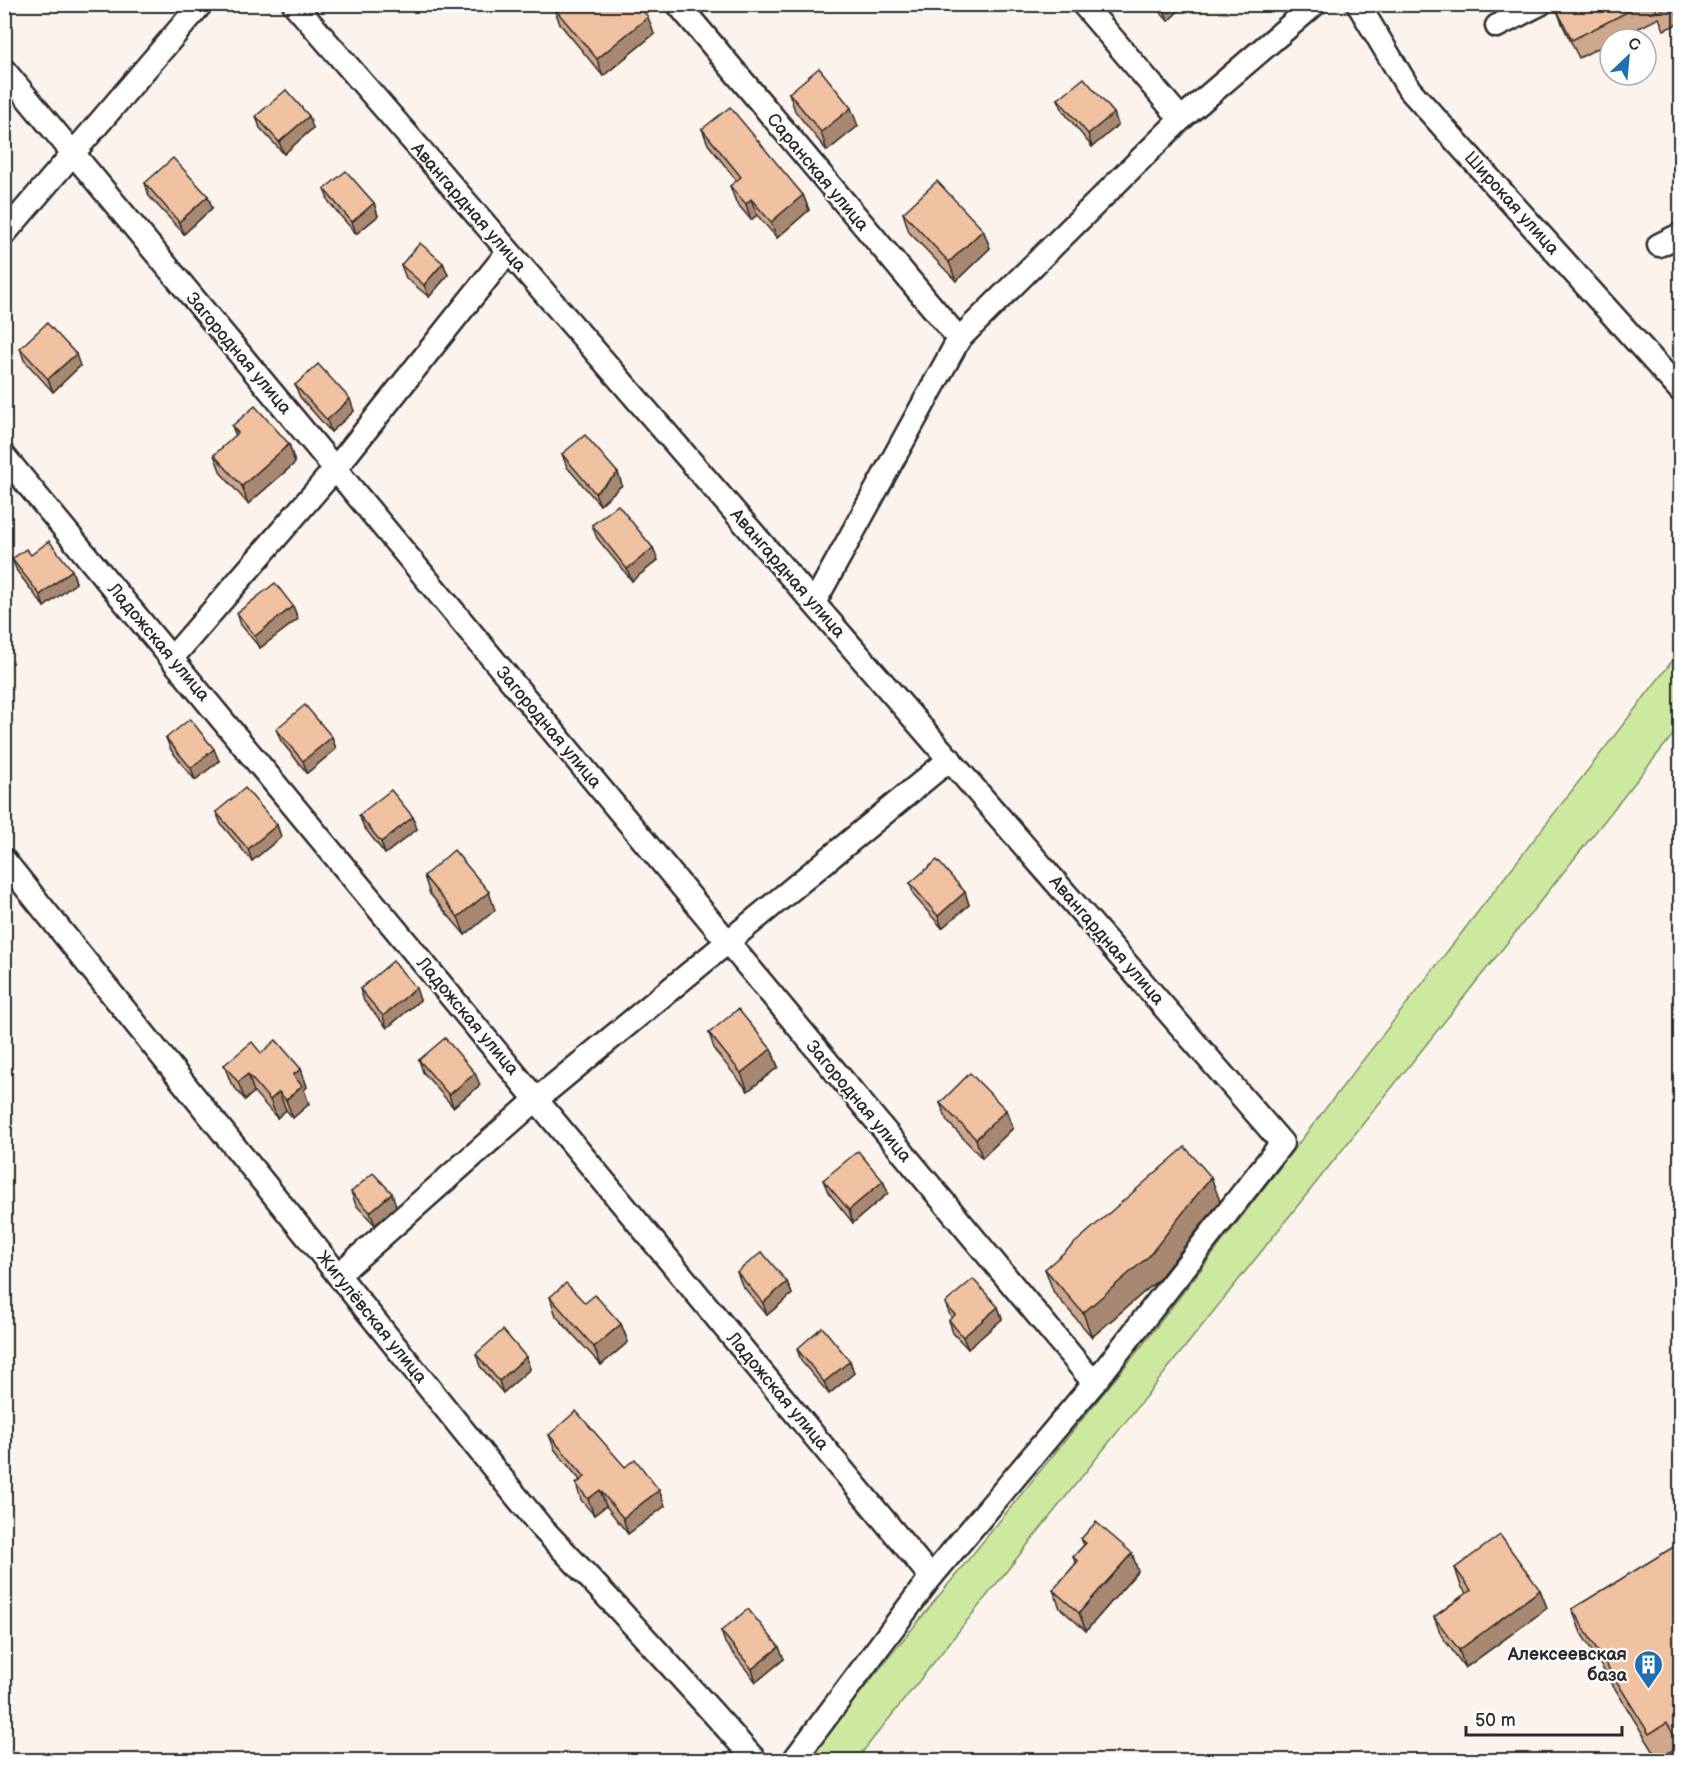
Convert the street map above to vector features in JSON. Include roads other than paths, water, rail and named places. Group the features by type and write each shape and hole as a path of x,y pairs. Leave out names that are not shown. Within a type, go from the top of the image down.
{"street":[{"path":"4,234 201,4"},
{"name":"Авангардная улица","path":"294,4 1282,1143 1094,1383"},
{"name":"Саранская улица","path":"678,4 959,339"},
{"path":"1083,4 1181,119"},
{"path":"814,603 959,339 1181,119 1315,4"},
{"name":"Широкая улица","path":"1358,4 1409,89 1680,390"},
{"path":"1497,26 1540,4"},
{"name":"Загородная улица","path":"4,70 1094,1383"},
{"path":"1659,245 1680,235"},
{"path":"172,658 335,469 508,252"},
{"name":"Ладожская улица","path":"4,456 931,1577"},
{"path":"338,1275 537,1099 950,759"},
{"name":"Жигулёвская улица","path":"4,860 541,1527 635,1624 678,1677 755,1761"},
{"path":"794,1761 931,1577 1094,1383"}],"place":[{"name":"Алексеевская база","path":"1648,1690"}]}
